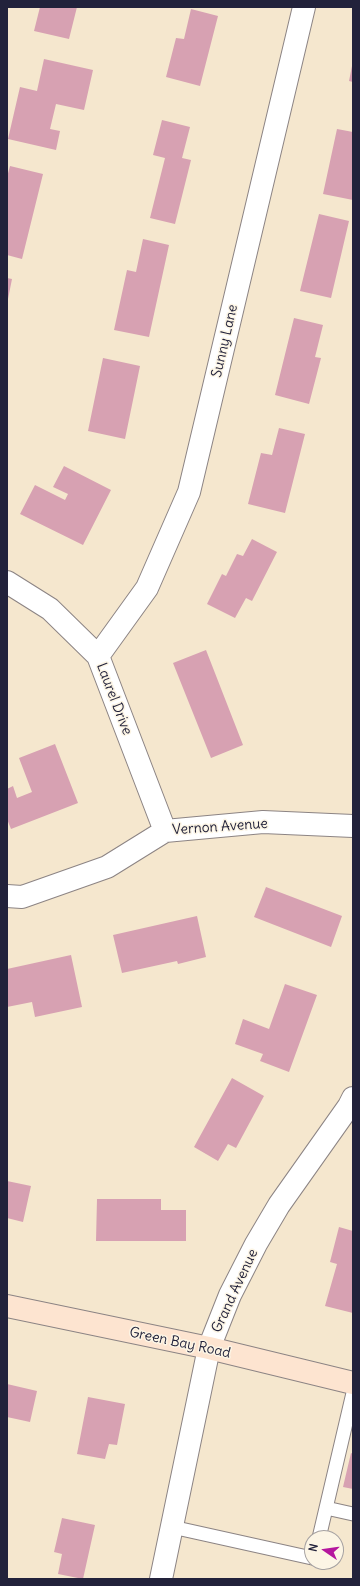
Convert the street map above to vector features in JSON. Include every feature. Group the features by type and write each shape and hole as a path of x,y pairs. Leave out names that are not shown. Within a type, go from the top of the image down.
{"street":[{"name":"Sunny Lane","path":"98,656 147,588 189,492 304,7"},
{"name":"Laurel Drive","path":"7,582 50,609 98,656 165,831"},
{"name":"Vernon Avenue","path":"7,896 22,897 107,867 165,831 263,822 353,826"},
{"name":"Grand Avenue","path":"161,1579 209,1348 230,1294 256,1244 279,1206 349,1106 353,1098"},
{"name":"Green Bay Road","path":"7,1306 209,1348 353,1383"}],"lane":[{"path":"321,1530 353,1394"},
{"path":"326,1508 353,1514"},
{"path":"172,1527 304,1556"}],"building":[{"path":"40,7 77,7 69,39 34,31"},
{"path":"191,9 218,16 200,86 166,77 176,38 184,39"},
{"path":"44,59 93,70 84,110 56,104 50,129 60,131 56,150 8,139 20,87 37,91"},
{"path":"353,66 353,82 349,81"},
{"path":"162,120 190,127 182,158 191,160 175,224 150,218 165,158 153,155"},
{"path":"337,129 353,132 353,200 323,194"},
{"path":"10,166 43,174 22,259 7,255 7,177"},
{"path":"319,214 349,221 331,298 300,291"},
{"path":"143,239 169,245 149,337 114,330 127,270 136,272"},
{"path":"7,278 12,279 8,299 7,299"},
{"path":"294,318 323,325 315,357 321,358 309,404 275,395"},
{"path":"103,358 140,366 125,439 88,431"},
{"path":"279,428 305,434 285,513 248,504 261,453 272,455"},
{"path":"64,466 111,490 83,545 20,514 35,485 65,500 68,494 53,487"},
{"path":"252,539 277,552 252,601 246,598 235,618 207,604 222,574 226,576 237,554 243,556"},
{"path":"206,650 243,745 211,758 173,663"},
{"path":"55,744 78,803 11,829 7,819 7,789 13,786 17,798 32,792 19,758"},
{"path":"266,887 342,916 331,947 254,917"},
{"path":"197,916 206,957 178,964 177,961 122,973 113,935"},
{"path":"71,955 82,1007 35,1017 32,1002 7,1007 7,969"},
{"path":"285,984 317,995 289,1072 260,1061 263,1054 235,1044 243,1019 269,1029"},
{"path":"232,1078 264,1096 236,1148 228,1144 218,1161 194,1147"},
{"path":"7,1181 31,1186 23,1222 7,1218"},
{"path":"97,1199 161,1199 161,1210 186,1210 186,1241 96,1241"},
{"path":"339,1227 353,1231 353,1313 325,1306 337,1264 330,1262"},
{"path":"7,1384 37,1391 30,1422 7,1417"},
{"path":"88,1397 125,1404 117,1445 109,1444 105,1459 77,1454"},
{"path":"351,1453 353,1454 353,1489 343,1487"},
{"path":"62,1518 95,1525 83,1579 58,1574 62,1554 54,1552"}]}
